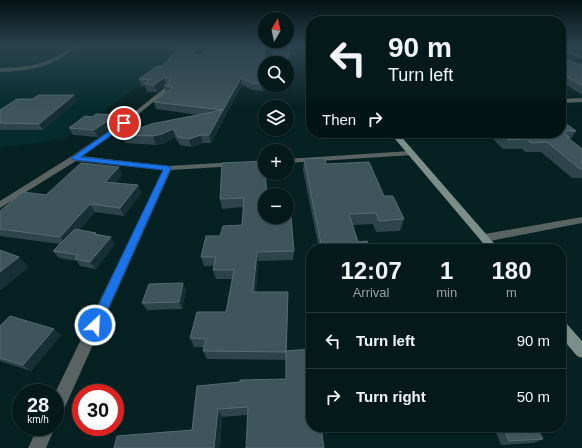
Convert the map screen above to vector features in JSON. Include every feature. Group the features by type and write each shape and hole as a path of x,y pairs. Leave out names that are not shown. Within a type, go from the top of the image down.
{"main road":[{"path":"398,138 490,244"},
{"path":"566,333 582,352"}],"street":[{"path":"0,70 41,67"},
{"path":"0,205 75,158 124,123 169,87"},
{"path":"566,101 582,100"},
{"path":"294,160 410,152"},
{"path":"75,158 168,168 242,164"},
{"path":"64,391 168,168"},
{"path":"485,238 582,220"},
{"path":"37,448 43,436"}],"shaded area":[{"path":"0,67 163,67 64,139 0,148"}],"building":[{"path":"156,67 258,67 258,84 251,83 241,78 209,135 201,135 189,139 178,137 173,129 153,136 122,135 151,124 223,110 154,102 173,87 164,86 171,79 164,78 154,85 144,84 150,80 139,79"},
{"path":"566,67 582,67 582,86 566,76"},
{"path":"39,95 74,95 39,124 0,123 0,110 17,99 32,99"},
{"path":"96,114 116,115 94,130 69,128 85,116 92,117"},
{"path":"566,124 576,131 566,131"},
{"path":"566,134 569,137 567,137 582,149 582,168 580,169 547,142 531,143 527,139 508,140 506,138 566,138"},
{"path":"325,158 326,164 369,162 384,196 393,196 404,219 379,221 376,213 349,214 358,242 367,241 368,244 321,244 304,159"},
{"path":"258,161 258,180 266,180 266,188 258,188 258,224 292,224 294,251 257,252 253,292 288,292 286,352 203,351 206,339 190,338 197,312 226,312 234,270 213,270 216,257 201,257 206,236 220,236 223,226 242,225 244,198 220,199 222,163"},
{"path":"81,163 119,167 105,182 138,185 120,208 90,204 60,237 0,229 0,211 23,192 46,195"},
{"path":"75,229 111,237 90,262 75,259 78,255 53,251"},
{"path":"0,250 19,257 0,272"},
{"path":"183,283 179,302 142,303 149,284"},
{"path":"10,316 54,329 23,365 0,358 0,326"},
{"path":"306,349 306,432 322,432 324,448 246,448 248,407 218,409 214,448 114,448 117,436 192,430 197,386 240,382 240,380 286,379 286,351"},
{"path":"505,432 539,432 543,439 509,441"}],"route":[{"path":"95,325 168,168 75,158 124,123"}]}
